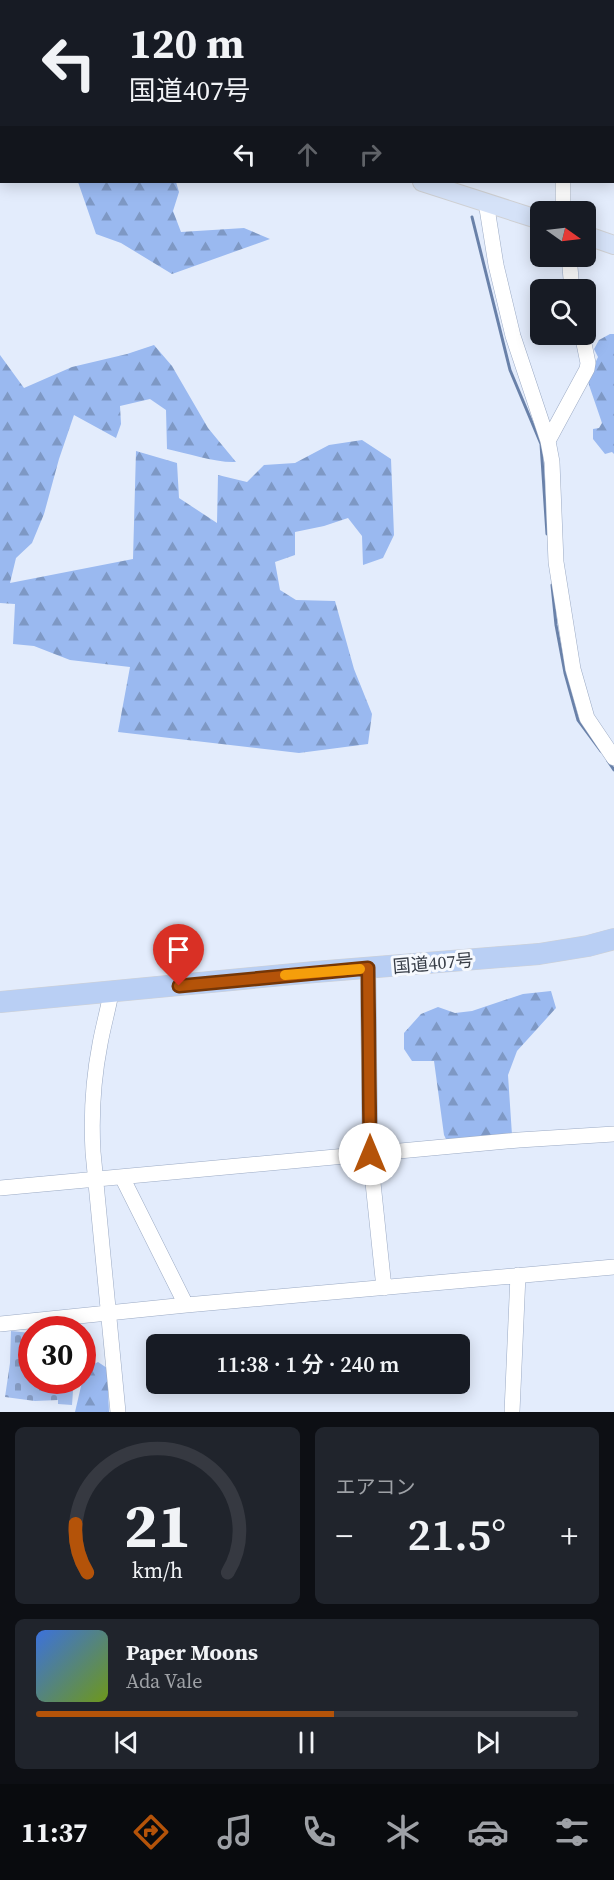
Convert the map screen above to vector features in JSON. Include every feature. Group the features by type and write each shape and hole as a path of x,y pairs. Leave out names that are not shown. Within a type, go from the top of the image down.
{"highway":[{"name":"国道407号","path":"0,1002 315,972 539,954 614,939"}],"main road":[{"path":"425,183 530,217"},
{"path":"596,239 614,245"}],"street":[{"path":"563,183 564,201"},
{"path":"486,202 496,265 513,336 548,441 552,462 556,562 573,669 587,718 614,758"},
{"path":"548,441 587,369 584,345"},
{"path":"368,968 370,1154 384,1288"},
{"path":"111,993 100,1044 92,1120 118,1412"},
{"path":"0,1188 519,1140 614,1134"},
{"path":"122,1177 186,1305"},
{"path":"0,1324 614,1267"},
{"path":"513,1412 518,1275"}],"green space":[{"path":"78,183 176,183 179,192 173,211 181,232 244,228 270,239 172,274 121,243 96,234"},
{"path":"614,334 614,454 612,452 605,454 593,439 593,429 599,428 602,423 588,378 598,357 594,349 599,340"},
{"path":"154,345 172,366 208,428 236,462 167,449 166,410 150,399 120,406 121,424 116,438 74,415 44,514 32,543 16,558 10,583 133,559 136,451 177,463 179,498 217,523 218,475 247,482 264,465 295,463 329,445 362,440 391,459 394,535 383,558 363,565 362,536 348,518 295,532 295,555 275,562 280,590 296,600 335,601 354,669 372,714 368,744 299,753 118,732 130,667 70,660 34,646 13,644 15,604 0,603 0,355 24,388 72,367"},
{"path":"551,991 556,1008 517,1051 508,1075 512,1135 447,1141 444,1135 434,1061 412,1061 404,1049 404,1033 421,1014 438,1007 455,1013 472,1011 523,994"},
{"path":"11,1331 18,1332 18,1394 73,1394 72,1405 58,1404 58,1400 35,1401 5,1397 10,1363"},
{"path":"96,1363 107,1368 109,1412 75,1412 79,1394 96,1394"}],"waterway":[{"path":"472,217 510,370 541,444 547,534"},
{"path":"552,585 556,625 565,673 578,720 601,751"},
{"path":"608,761 614,770"}],"slow traffic":[{"path":"285,975 360,969"}],"route":[{"path":"179,986 368,968 370,1154"}]}
